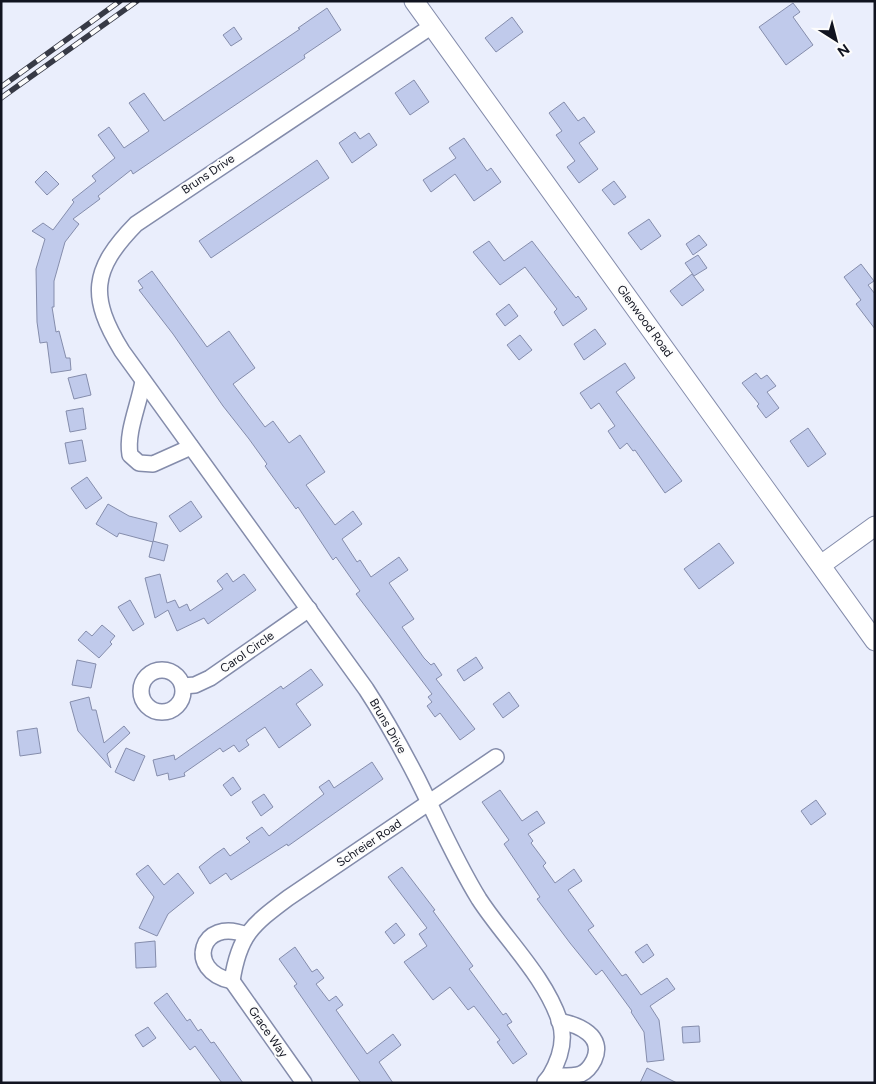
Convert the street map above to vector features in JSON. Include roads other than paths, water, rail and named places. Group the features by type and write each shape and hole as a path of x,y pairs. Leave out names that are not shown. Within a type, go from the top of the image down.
{"street":[{"name":"Glenwood Road","path":"414,1 875,641"},
{"name":"Bruns Drive","path":"432,26 152,211 121,239 104,266 99,288 99,304 111,333 143,381 366,689 394,732 458,863 475,892 540,984 559,1021 562,1050 547,1079"},
{"path":"143,381 128,444 130,455 139,464 153,464 191,447"},
{"path":"821,565 875,526"},
{"name":"Carol Circle","path":"183,686 195,685 210,678 308,609"},
{"name":"Schreier Road","path":"232,981 246,935 254,923 496,757"},
{"path":"232,981 214,975 206,966 202,954 205,942 217,932 228,930 246,935"},
{"name":"Grace Way","path":"232,981 304,1083"},
{"name":"Bruns Drive","path":"547,1079 581,1074 590,1068 597,1052 595,1040 587,1031 559,1021"}],"railway":[{"path":"1,87 120,1"},
{"path":"1,98 137,1"}]}
